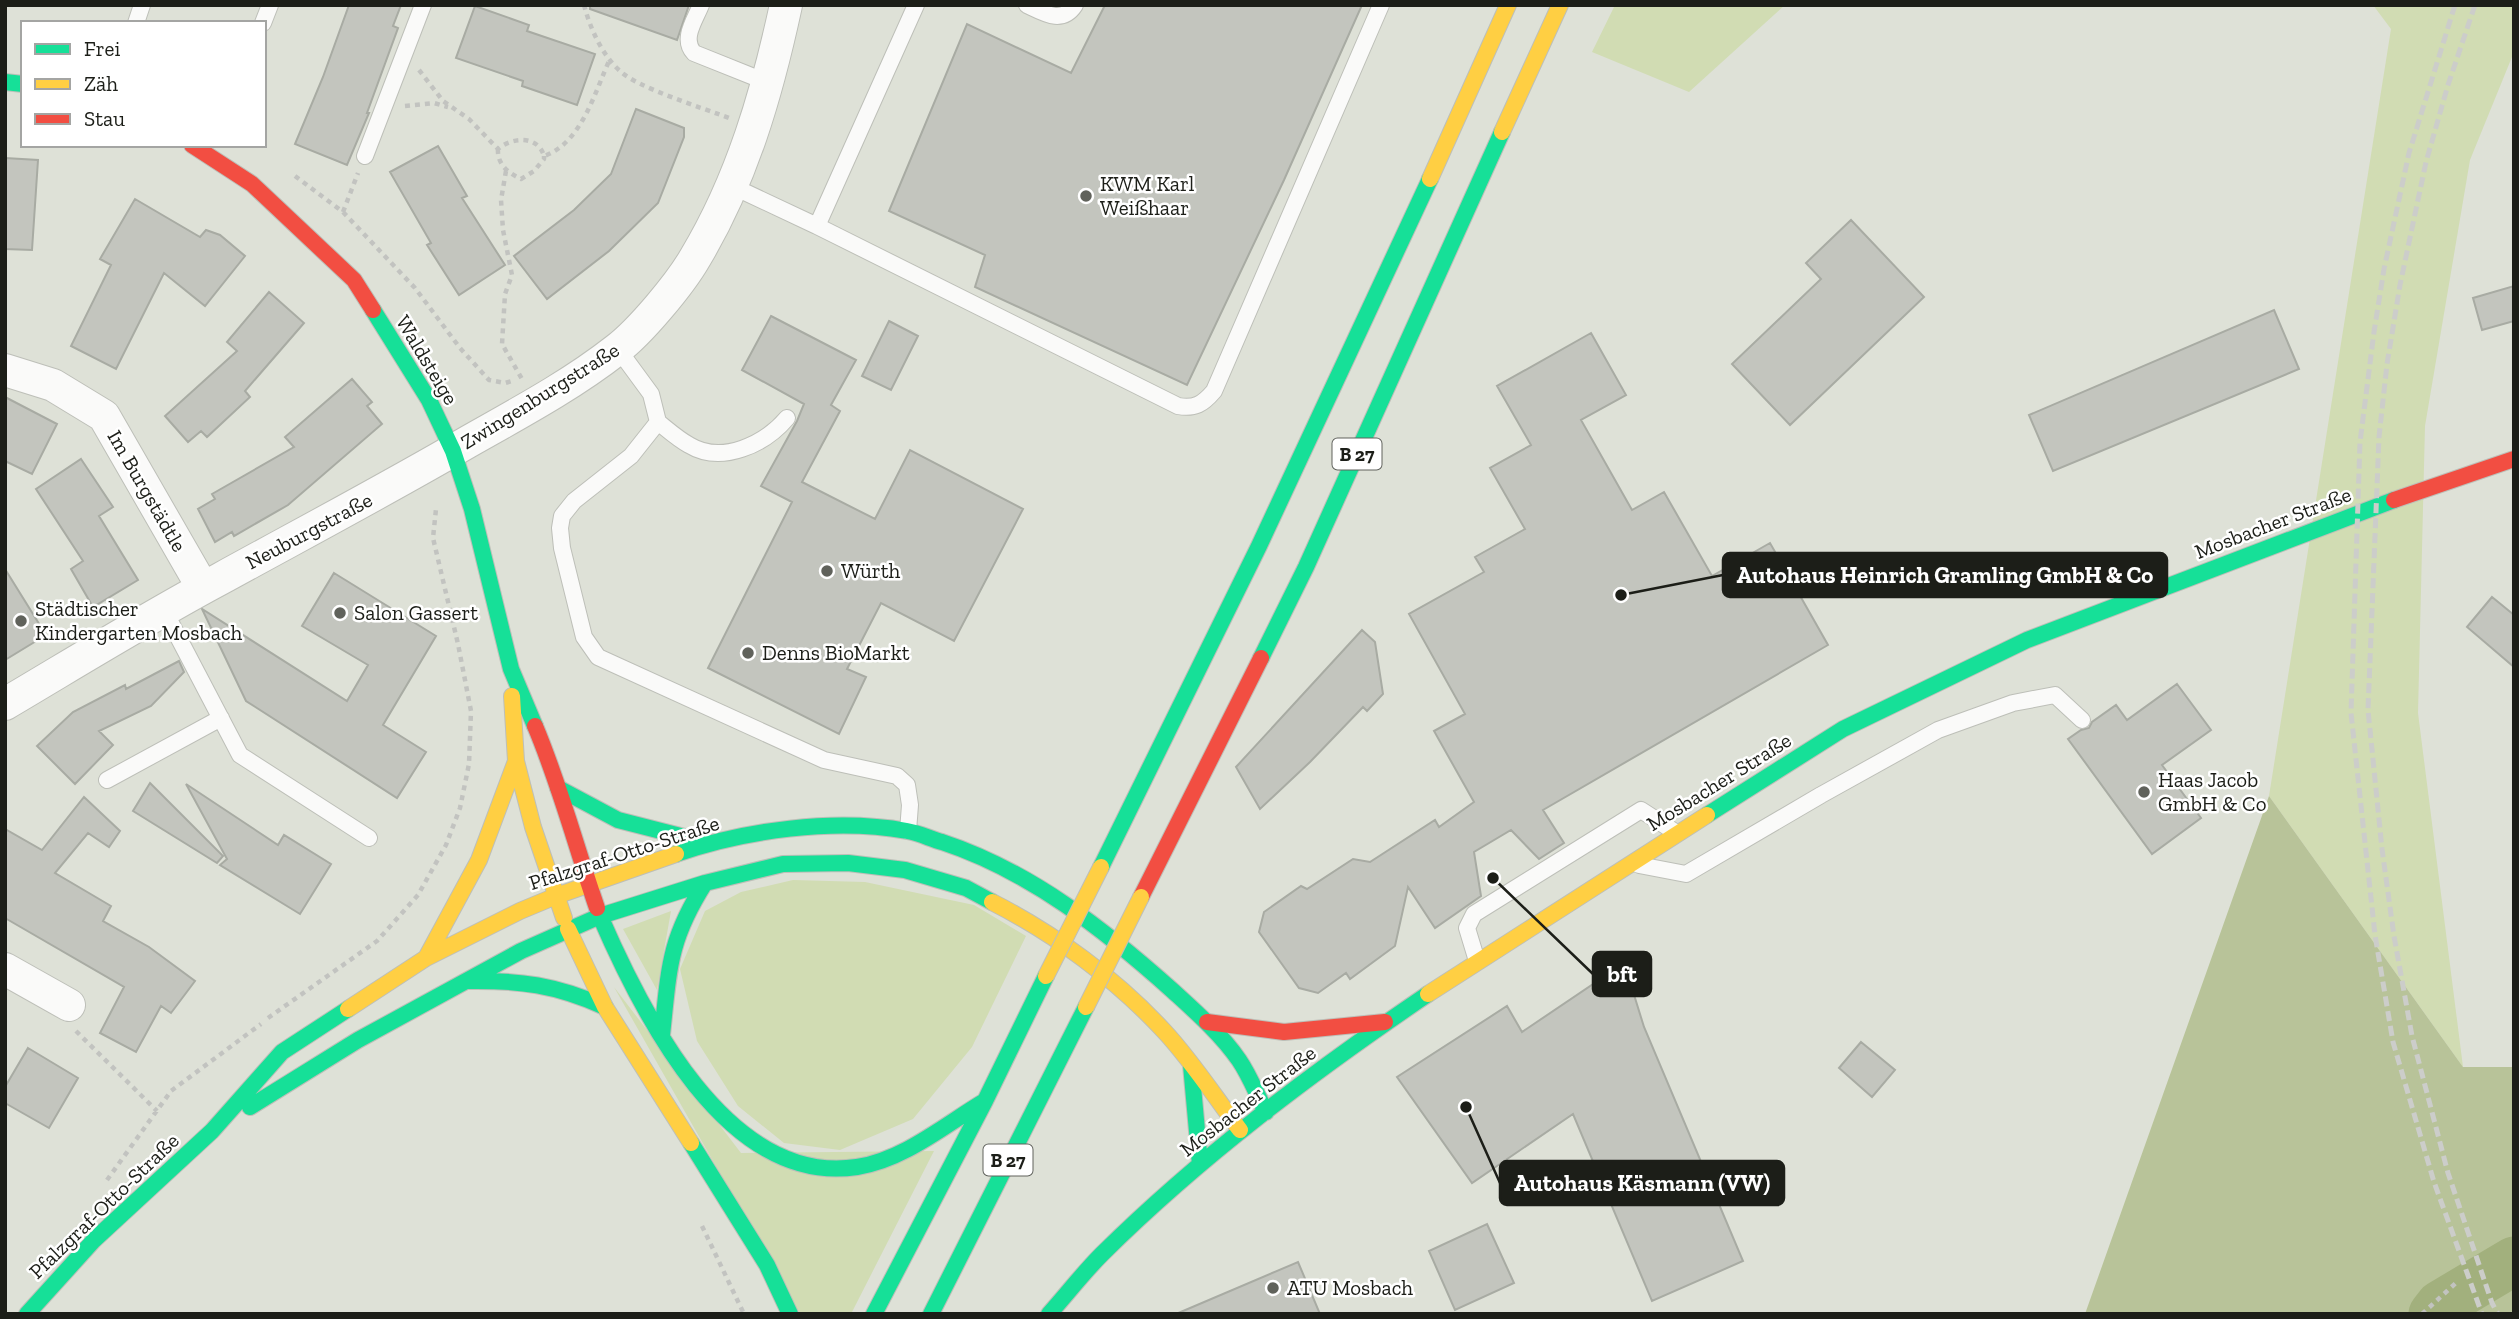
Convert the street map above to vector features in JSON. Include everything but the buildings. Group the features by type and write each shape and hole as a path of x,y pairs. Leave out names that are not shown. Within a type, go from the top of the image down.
{"main road":[{"name":"B 27","path":"874,1314 985,1101 1259,546 1383,285 1508,5"},
{"name":"B 27","path":"931,1314 1306,567 1560,5"},
{"name":"Waldsteige","path":"195,147 252,184 354,280 429,400 453,451 472,509 511,669 550,761 600,916 619,960 694,1084 732,1126 775,1154 820,1168 859,1167 899,1153 985,1101"},
{"name":"Mosbacher Straße","path":"1049,1314 1101,1255 1240,1130 1387,1022 1477,961 1843,729 2027,640 2355,514 2514,459"},
{"name":"Waldsteige","path":"511,669 516,761 533,827 568,929 605,1007 744,1226 767,1265 790,1314"},
{"path":"426,958 479,860 516,761"},
{"path":"558,788 618,820 708,843"},
{"name":"Pfalzgraf-Otto-Straße","path":"27,1314 94,1240 212,1131 282,1052 426,958 520,911 588,884 708,843 778,831 846,827 908,831 969,851 1005,868 1062,901 1153,974 1207,1022 1238,1060 1266,1112"},
{"name":"Pfalzgraf-Otto-Straße","path":"212,1131 358,1040 520,951 568,929 600,916 705,883 783,864 848,863 905,870 966,888 1028,920 1126,992 1166,1033 1240,1130"},
{"path":"662,1035 670,959 676,937 705,883"},
{"path":"466,981 523,980 585,997 605,1007"},
{"path":"1207,1022 1284,1032 1387,1022"},
{"path":"1190,1063 1200,1164"}],"street":[{"name":"Zwingenburgstraße","path":"453,451 530,384 618,349 658,307 695,259 732,186 758,119 760,79 786,5"},
{"name":"Im Burgstädtle","path":"5,369 53,385 104,416 203,588"},
{"name":"Neuburgstraße","path":"5,704 164,610 453,451"},
{"path":"5,969 69,1006"}],"lane":[{"path":"263,21 270,5"},
{"path":"365,156 423,5"},
{"path":"701,5 687,40 688,46 694,53 760,79"},
{"path":"817,226 916,5"},
{"path":"1027,5 1056,17 1068,14 1075,5"},
{"path":"732,186 1178,406 1197,406 1214,391 1381,5"},
{"path":"618,349 656,403 658,422 631,456 570,505 560,522 562,548 584,637 590,648 598,657 824,760 897,776 907,785 911,805 908,831"},
{"path":"658,422 690,446 716,453 737,450 757,442 774,432 788,418"},
{"path":"164,610 240,755 369,838"},
{"path":"1630,864 1686,874 1821,794 1938,730 2012,703 2055,695 2082,720"},
{"path":"107,780 221,718"},
{"path":"1477,961 1468,928 1474,914 1641,810 1677,834"}],"path":[{"path":"584,5 597,40 620,71 634,81 733,120 760,79"},
{"path":"381,114 413,104 434,103 451,108 469,119 498,149 499,158 506,171 521,179 534,171 544,156 558,148 576,129 610,59"},
{"path":"417,63 423,78 451,108"},
{"path":"498,149 514,140 528,141 539,146 544,156"},
{"path":"343,212 365,156"},
{"path":"506,171 502,200 503,230 512,275 505,294 502,344 530,384"},
{"path":"293,174 343,212 415,288 460,348 489,380 530,384"},
{"path":"100,1190 171,1091 265,1020 377,942 418,895 446,845 460,808 469,764 471,711 433,538"},
{"path":"69,1006 68,1022 157,1111"},
{"path":"2422,1314 2458,1281"}],"green space":[{"path":"1615,5 1785,5 1689,92 1592,52"},
{"path":"2373,5 2514,5 2514,52 2470,160 2425,426 2418,713 2463,1067 2269,796 2391,29"},
{"path":"2269,796 2463,1067 2514,1067 2514,1314 2085,1314"},
{"path":"793,880 865,882 974,905 1026,936 972,1047 913,1119 840,1150 784,1143 738,1106 697,1041 680,969 705,911 741,892"},
{"path":"671,911 657,990 623,929"},
{"path":"614,987 741,1153 934,1151 851,1314 800,1314"}],"waterway":[{"path":"2433,1314 2440,1305 2514,1261"}],"railway":[{"path":"2455,5 2409,153 2384,269 2374,332 2360,442 2351,713 2375,935 2393,1042 2434,1182 2482,1314"},
{"path":"2475,5 2426,162 2400,285 2387,364 2379,437 2368,710 2382,849 2412,1036 2448,1173 2498,1314"}],"traffic: fast":[{"path":"5,82 21,84"},
{"path":"1261,658 1306,567 1502,132"},
{"path":"1101,867 1259,546 1430,179"},
{"path":"373,310 429,400 453,451 472,509 511,669 535,726"},
{"path":"1707,815 1843,729 2027,640 2394,500"},
{"path":"558,788 618,820 708,843"},
{"path":"676,854 731,838 820,826 879,827 911,832 974,854 1006,869 1065,904 1121,946 1173,991 1232,1050 1247,1072 1266,1112"},
{"path":"250,1107 358,1040 521,951 600,916 705,883 783,864 848,863 905,870 966,888 992,902"},
{"path":"662,1035 672,956 684,922 705,883"},
{"path":"600,916 640,999 665,1043 695,1085 730,1122 768,1150 810,1166 857,1167 908,1149 985,1101"},
{"path":"874,1314 985,1101 1046,976"},
{"path":"466,981 537,985 605,1007"},
{"path":"1049,1314 1102,1254 1218,1149 1300,1085 1428,994"},
{"path":"931,1314 1086,1007"},
{"path":"27,1314 94,1240 212,1131 282,1052 348,1009"},
{"path":"1191,1065 1200,1164"},
{"path":"691,1143 767,1265 790,1314"}],"traffic: slow":[{"path":"1430,179 1508,5"},
{"path":"1502,132 1560,5"},
{"path":"512,696 516,761 533,827 564,918"},
{"path":"426,958 479,860 516,761"},
{"path":"1428,994 1707,815"},
{"path":"348,1009 426,958 520,911 676,854"},
{"path":"1046,976 1101,867"},
{"path":"1086,1007 1141,897"},
{"path":"992,902 1039,928 1126,993 1194,1067 1240,1130"},
{"path":"568,929 605,1007 691,1143"}],"traffic: jam":[{"path":"195,147 252,184 354,280 373,310"},
{"path":"2394,500 2514,459"},
{"path":"1141,897 1261,658"},
{"path":"535,726 597,908"},
{"path":"1207,1022 1284,1032 1385,1022"}],"place":[{"name":"KWM Karl Weißhaar","path":"1086,196"},
{"name":"Würth","path":"827,571"},
{"name":"Autohaus Heinrich Gramling GmbH & Co","path":"1621,595"},
{"name":"Salon Gassert","path":"340,613"},
{"name":"Städtischer Kindergarten Mosbach","path":"21,621"},
{"name":"Denns BioMarkt","path":"748,653"},
{"name":"Haas Jacob GmbH & Co","path":"2144,792"},
{"name":"bft","path":"1493,878"},
{"name":"Autohaus Käsmann (VW)","path":"1466,1107"},
{"name":"ATU Mosbach","path":"1273,1288"}]}
